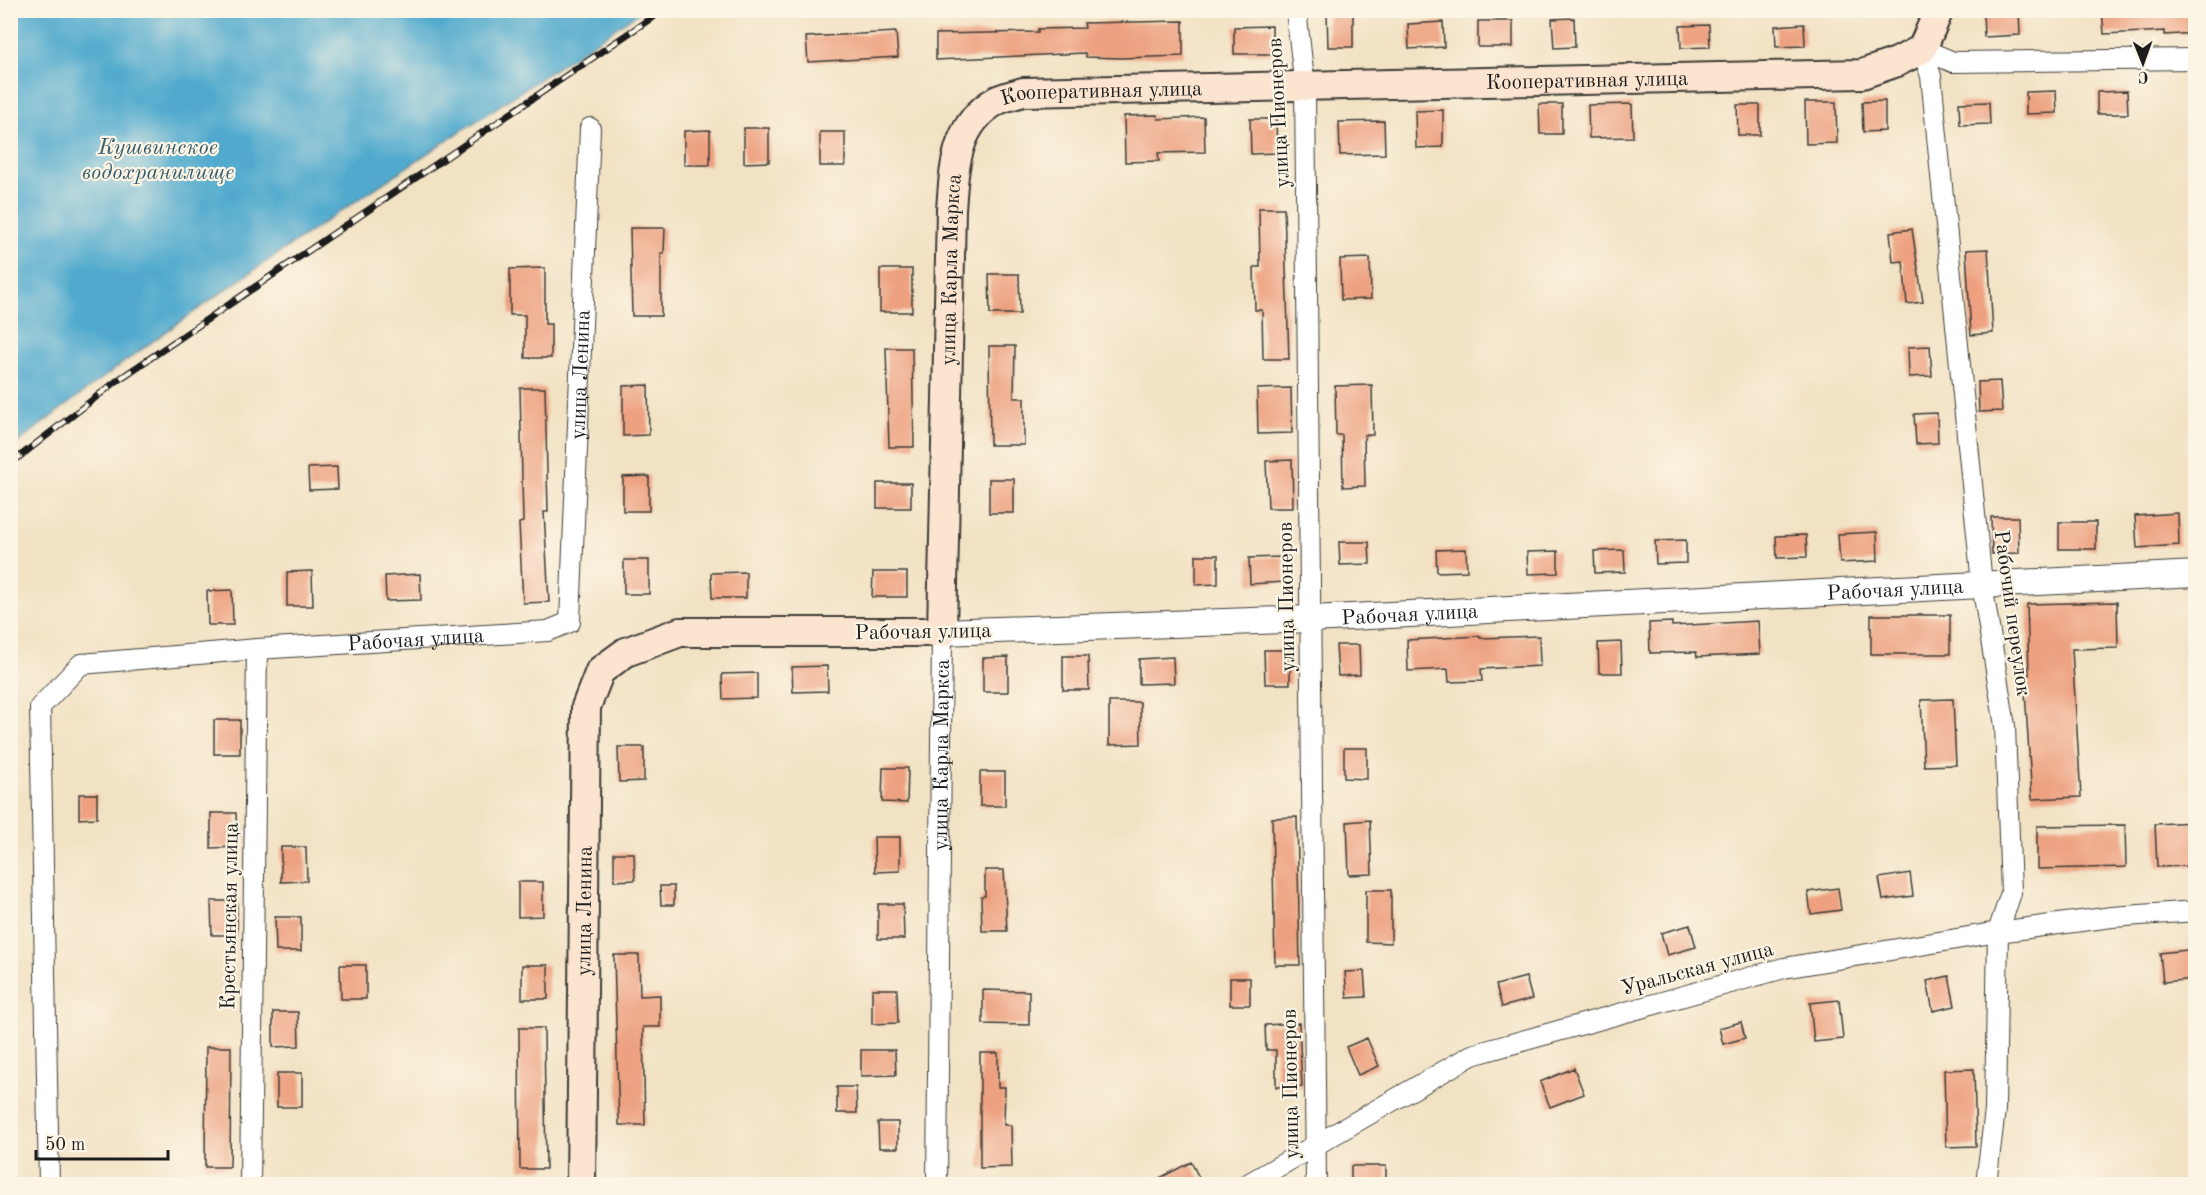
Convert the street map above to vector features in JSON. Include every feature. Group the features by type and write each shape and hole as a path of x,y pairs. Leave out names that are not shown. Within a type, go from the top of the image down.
{"main road":[{"path":"1922,49 1939,10"},
{"name":"Кооперативная улица","path":"978,117 996,101 1023,92 1305,88 1645,77 1794,77 1862,74 1897,62 1922,49"},
{"name":"улица Карла Маркса","path":"942,632 951,210 955,156 964,135 978,117"},
{"name":"Рабочая улица","path":"626,652 680,632 942,632"},
{"name":"улица Ленина","path":"581,1185 586,707 600,671 626,652"}],"street":[{"name":"улица Пионеров","path":"1296,10 1305,88 1316,1185"},
{"path":"1922,49 1953,62 2196,59"},
{"name":"Рабочий переулок","path":"1922,49 1931,76 1982,584 2005,726 2011,893 1998,932 1995,1110 1986,1185"},
{"name":"улица Ленина","path":"570,622 590,128"},
{"name":"Рабочая улица","path":"942,632 1311,619 2196,574"},
{"name":"Рабочая улица","path":"49,1185 40,707 81,664 257,649 548,631 570,622"},
{"name":"улица Карла Маркса","path":"937,1185 942,632"},
{"name":"Крестьянская улица","path":"250,1185 257,649"},
{"name":"Уральская улица","path":"1248,1185 1472,1055 1784,968 1998,932 2112,916 2196,910"}],"water":[{"name":"Кушвинское водохранилище","path":"11,10 641,11 243,278 164,333 11,448"}],"building":[{"path":"2019,10 2020,35 1984,37 1983,11"},
{"path":"2102,10 2196,10 2196,33 2165,35 2165,31 2104,34"},
{"path":"1353,12 1353,47 1328,47 1327,13"},
{"path":"1574,18 1575,47 1554,48 1552,19"},
{"path":"1183,21 1183,56 1086,57 1085,53 936,60 936,34 1038,32 1038,29 1085,28 1084,23"},
{"path":"1478,21 1513,21 1513,47 1478,47"},
{"path":"1443,22 1444,47 1409,49 1408,24"},
{"path":"1804,24 1805,46 1776,47 1775,26"},
{"path":"1709,25 1710,47 1681,48 1680,26"},
{"path":"1272,26 1272,54 1234,54 1234,27"},
{"path":"896,32 898,57 808,62 806,37"},
{"path":"2056,91 2057,113 2026,114 2026,92"},
{"path":"2127,91 2128,114 2097,114 2097,92"},
{"path":"1885,101 1885,131 1863,132 1862,102"},
{"path":"1805,102 1836,102 1837,143 1806,144"},
{"path":"1989,102 1990,124 1960,125 1959,103"},
{"path":"1539,104 1562,104 1562,134 1540,134"},
{"path":"1632,104 1633,137 1589,138 1588,105"},
{"path":"1737,105 1760,105 1760,135 1738,135"},
{"path":"1443,110 1443,147 1416,148 1415,111"},
{"path":"1157,115 1158,119 1204,117 1205,152 1158,153 1159,161 1125,162 1124,116"},
{"path":"1250,119 1276,119 1277,153 1251,154"},
{"path":"1384,121 1385,154 1340,155 1339,122"},
{"path":"744,128 769,128 769,162 744,163"},
{"path":"710,130 710,165 684,165 684,131"},
{"path":"820,132 845,132 845,166 820,166"},
{"path":"1259,208 1284,208 1289,359 1263,359 1262,310 1255,310 1254,267 1260,267"},
{"path":"630,228 665,228 664,253 661,253 661,316 632,316"},
{"path":"1912,229 1923,302 1907,304 1903,261 1893,262 1890,232"},
{"path":"1988,249 1993,333 1971,335 1966,250"},
{"path":"1370,258 1371,299 1341,300 1340,259"},
{"path":"545,268 545,324 551,324 551,358 525,358 525,315 510,315 510,269"},
{"path":"880,269 912,269 912,312 880,312"},
{"path":"989,274 1019,274 1020,314 990,314"},
{"path":"989,346 1015,346 1014,398 1024,398 1024,445 990,445"},
{"path":"1930,346 1932,376 1909,377 1908,347"},
{"path":"886,348 912,348 914,447 889,447"},
{"path":"2000,381 2002,411 1979,412 1978,382"},
{"path":"648,385 649,435 623,436 623,386"},
{"path":"1372,385 1373,435 1364,435 1365,486 1343,487 1342,435 1336,435 1335,386"},
{"path":"520,388 545,388 548,512 544,512 549,602 523,603 519,523 523,522"},
{"path":"1291,388 1292,433 1258,434 1257,389"},
{"path":"1937,413 1938,443 1916,444 1914,414"},
{"path":"1292,460 1293,508 1268,508 1266,461"},
{"path":"337,467 338,489 309,490 308,468"},
{"path":"649,476 649,511 623,511 623,477"},
{"path":"989,479 1014,479 1014,513 989,513"},
{"path":"877,483 911,483 911,508 877,508"},
{"path":"2178,513 2179,545 2137,548 2135,516"},
{"path":"1991,517 2018,517 2019,553 1992,554"},
{"path":"2059,522 2096,522 2096,549 2059,549"},
{"path":"1877,532 1878,561 1840,563 1838,534"},
{"path":"1806,535 1807,557 1777,558 1776,536"},
{"path":"1686,540 1686,563 1656,564 1655,541"},
{"path":"1339,542 1369,542 1370,564 1340,565"},
{"path":"1466,549 1467,571 1437,572 1436,550"},
{"path":"1624,550 1625,572 1595,573 1594,551"},
{"path":"1558,551 1558,573 1528,574 1527,552"},
{"path":"1196,555 1218,555 1218,584 1196,585"},
{"path":"1283,557 1285,582 1250,584 1249,558"},
{"path":"624,560 649,560 649,594 624,594"},
{"path":"312,571 313,606 287,606 287,572"},
{"path":"746,572 746,598 712,598 711,573"},
{"path":"873,572 907,572 907,597 872,597"},
{"path":"420,574 421,600 386,601 385,576"},
{"path":"232,590 233,625 208,625 207,591"},
{"path":"2117,602 2118,648 2072,649 2081,797 2032,799 2024,676 2029,675 2027,604"},
{"path":"1871,615 1950,615 1950,654 1871,654"},
{"path":"1758,621 1760,654 1697,657 1696,652 1650,653 1649,623 1672,622 1672,626"},
{"path":"1480,636 1480,638 1539,636 1540,666 1481,669 1482,681 1449,682 1448,669 1408,671 1407,640"},
{"path":"1621,642 1622,673 1599,673 1598,643"},
{"path":"1336,645 1359,645 1360,675 1338,676"},
{"path":"1264,650 1290,650 1290,684 1265,684"},
{"path":"1063,656 1088,656 1089,690 1063,690"},
{"path":"1008,657 1008,692 983,692 983,658"},
{"path":"1173,657 1174,683 1139,684 1139,659"},
{"path":"827,666 828,691 793,692 792,667"},
{"path":"757,673 757,698 723,699 722,674"},
{"path":"1953,699 1956,765 1924,766 1921,700"},
{"path":"1109,702 1140,702 1141,744 1109,745"},
{"path":"214,720 240,720 240,754 214,754"},
{"path":"618,747 644,747 644,781 619,782"},
{"path":"1344,748 1367,748 1367,779 1344,778"},
{"path":"883,768 908,768 907,803 882,802"},
{"path":"980,772 1005,772 1005,806 980,806"},
{"path":"79,794 97,794 97,818 79,819"},
{"path":"211,813 236,813 237,847 211,848"},
{"path":"1297,817 1300,965 1275,965 1272,818"},
{"path":"1370,820 1372,874 1349,875 1347,822"},
{"path":"2196,822 2196,866 2157,867 2155,824"},
{"path":"2125,825 2126,867 2037,869 2037,826"},
{"path":"874,837 900,837 900,871 875,872"},
{"path":"281,847 306,847 307,881 281,882"},
{"path":"614,853 634,853 635,880 614,881"},
{"path":"985,870 1004,870 1007,931 982,931 981,897 985,896"},
{"path":"1910,873 1913,896 1883,900 1879,878"},
{"path":"518,882 543,882 543,916 518,917"},
{"path":"660,886 674,886 674,905 661,905"},
{"path":"1838,888 1841,910 1811,914 1808,892"},
{"path":"1366,890 1391,890 1391,943 1366,942"},
{"path":"211,901 237,901 237,935 212,935"},
{"path":"878,904 903,904 904,939 878,939"},
{"path":"275,917 301,917 301,951 276,951"},
{"path":"1690,925 1696,947 1667,955 1661,933"},
{"path":"2196,949 2196,979 2163,982 2160,953"},
{"path":"614,955 639,955 640,996 660,995 660,1027 643,1027 645,1125 619,1125"},
{"path":"340,965 366,965 366,999 341,999"},
{"path":"522,965 548,965 548,999 522,999"},
{"path":"1364,971 1366,997 1347,998 1345,972"},
{"path":"1949,976 1955,1006 1933,1011 1927,981"},
{"path":"1526,977 1532,999 1502,1007 1496,985"},
{"path":"1230,978 1250,978 1250,1005 1230,1005"},
{"path":"872,989 897,989 898,1023 872,1024"},
{"path":"983,990 1029,991 1029,1025 983,1024"},
{"path":"1839,1000 1843,1039 1814,1042 1810,1003"},
{"path":"273,1012 298,1012 299,1046 273,1047"},
{"path":"1741,1022 1745,1038 1723,1044 1719,1028"},
{"path":"1299,1023 1302,1087 1276,1087 1276,1050 1266,1050 1265,1025"},
{"path":"519,1028 544,1028 546,1169 520,1169"},
{"path":"1367,1038 1379,1066 1358,1075 1346,1047"},
{"path":"206,1047 231,1047 230,1167 205,1167"},
{"path":"861,1050 895,1050 896,1075 861,1076"},
{"path":"980,1053 998,1053 998,1087 1005,1087 1004,1125 1011,1125 1012,1167 980,1168"},
{"path":"1574,1068 1584,1094 1550,1107 1540,1082"},
{"path":"1974,1069 1976,1146 1946,1147 1944,1070"},
{"path":"277,1073 302,1073 302,1107 277,1107"},
{"path":"837,1087 856,1087 857,1113 837,1113"},
{"path":"878,1122 898,1122 898,1148 879,1148"},
{"path":"1191,1162 1203,1185 1146,1185"},
{"path":"1351,1166 1386,1166 1386,1185 1351,1185"}],"railway":[{"path":"10,464 118,380 663,10"}]}
